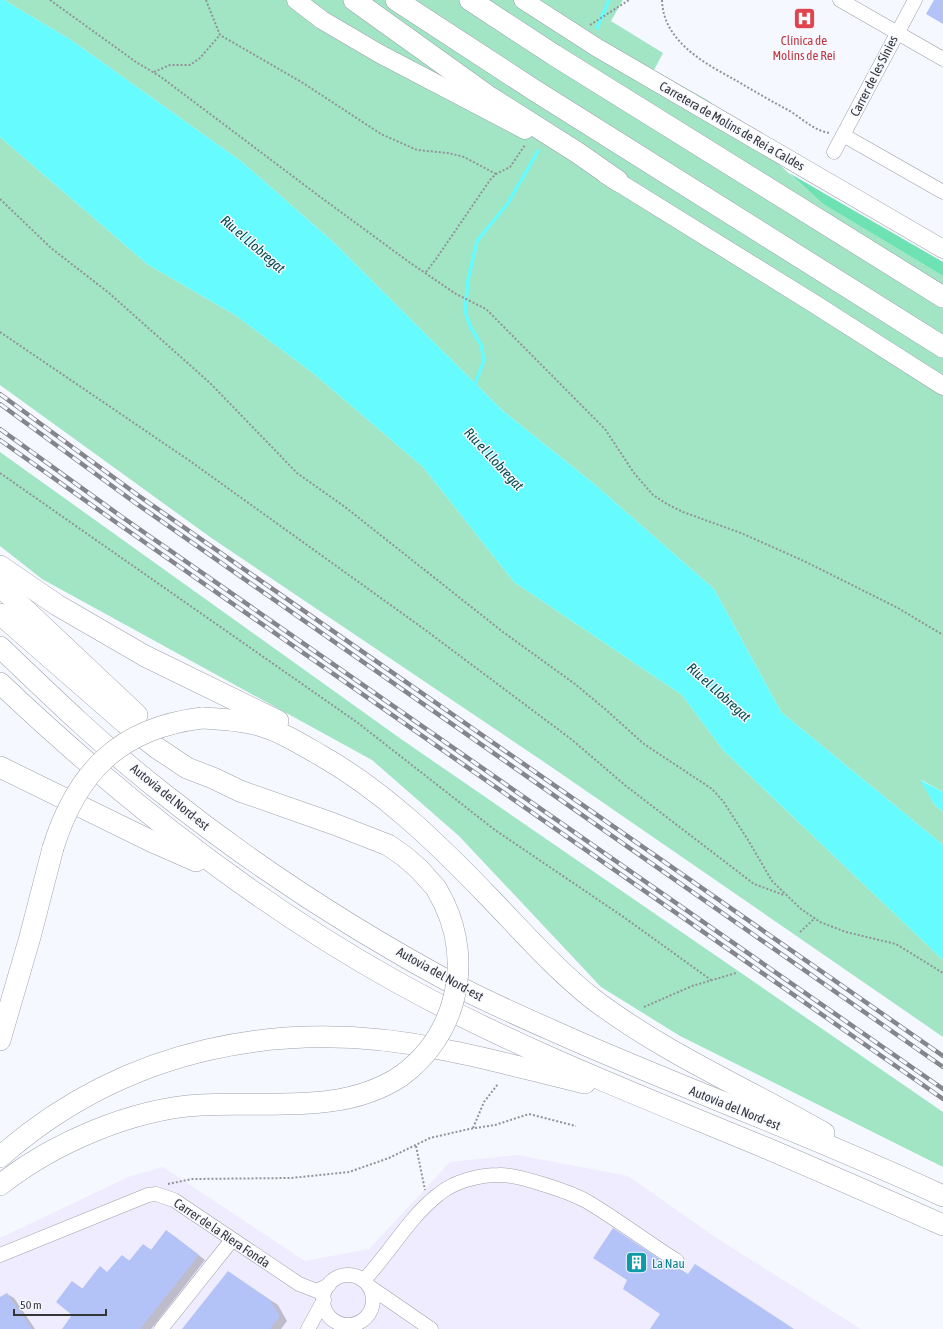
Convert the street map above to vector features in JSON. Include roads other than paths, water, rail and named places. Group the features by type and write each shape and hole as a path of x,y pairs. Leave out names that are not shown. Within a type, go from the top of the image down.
{"highway":[{"path":"354,0 488,96 578,153 618,181"},
{"path":"396,0 541,94 943,347"},
{"path":"470,0 554,55 943,297"},
{"path":"0,566 57,604 138,652 307,735 366,773 428,824 489,898"},
{"path":"0,586 136,714 213,778"},
{"path":"0,614 125,723 157,748 187,768 247,794 334,824 388,845 404,856 419,869 436,888 451,918 457,944 458,976 454,996 444,1026 425,1055 401,1076 376,1090 340,1099 303,1103 198,1105 133,1118 72,1140 46,1154 0,1185"},
{"name":"Autovia del Nord-est","path":"0,647 59,704 147,780 203,824 249,858 326,909 408,957 462,988 526,1018 634,1066 892,1172 943,1196"},
{"name":"Autovia del Nord-est","path":"0,683 43,724 144,811 230,875 315,932 394,980 507,1038 631,1093 943,1225"},
{"path":"0,1040 61,823 77,791 89,774 124,744 159,727 202,718 238,721 260,726 288,737 335,763 391,804 420,829 571,980 632,1026 782,1108 892,1172"},
{"path":"0,767 155,843 230,875"},
{"path":"0,1157 37,1127 66,1107 136,1071 193,1052 262,1039 282,1037 360,1038 402,1043 445,1050 631,1093"}],"main road":[{"path":"296,0 322,20 380,54 460,94 618,181 943,386"},
{"name":"Carretera de Molins de Rei a Caldes","path":"523,0 596,47 943,249"}],"street":[{"path":"840,0 943,59"},
{"name":"Carrer de les Sínies","path":"834,152 890,48 896,32 915,0"},
{"path":"843,135 943,192"},
{"path":"899,224 943,244"},
{"path":"367,1284 419,1213 440,1193 454,1185 474,1178 500,1174 567,1192 588,1202 677,1261"},
{"name":"Carrer de la Riera Fonda","path":"0,1255 148,1195 162,1195 174,1200 299,1284 317,1291 329,1285"},
{"path":"161,1329 232,1240"},
{"path":"308,1329 324,1300 329,1285 341,1276 357,1276 431,1329"},
{"path":"327,1329 348,1326 362,1320 368,1315 373,1302 367,1284"},
{"path":"324,1300 328,1314 348,1326"}],"water":[{"name":"Riu el Llobregat","path":"0,0 4,0 71,40 242,162 332,241 503,411 593,483 714,589 781,712 943,845 943,960 723,750 682,695 514,582 423,467 314,374 235,315 147,264 0,137"},
{"path":"920,780 943,792 943,812 934,804"}],"waterway":[{"path":"597,28 609,0"},
{"path":"474,387 484,360 481,345 471,328 465,312 468,280 477,241 508,203 538,151"}],"railway":[{"path":"0,394 139,496 943,1056"},
{"path":"0,404 134,502 943,1067"},
{"path":"0,429 122,517 943,1089"},
{"path":"0,440 943,1099"}],"place":[{"name":"Clínica de Molins de Rei","path":"804,18"},
{"name":"La Nau","path":"637,1263"}]}
